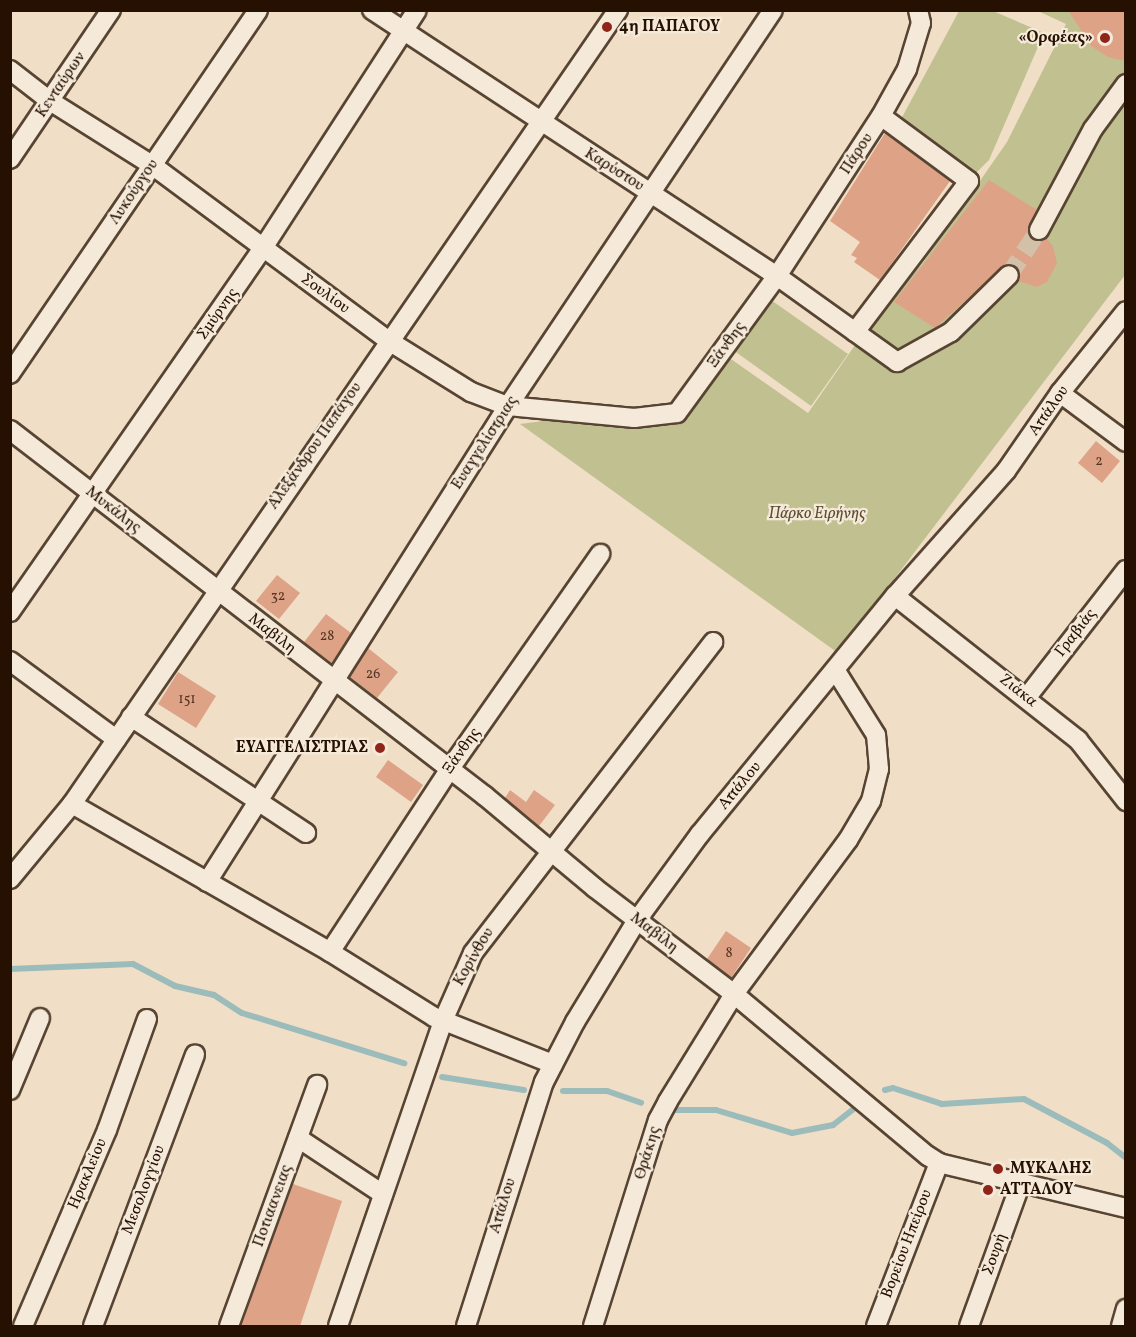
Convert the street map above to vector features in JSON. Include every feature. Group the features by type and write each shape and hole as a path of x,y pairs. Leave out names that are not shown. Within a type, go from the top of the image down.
{"street":[{"name":"Κενταύρων","path":"10,159 111,10"},
{"name":"Λυκούργου","path":"10,374 258,10"},
{"name":"Καρύστου","path":"372,10 539,123 777,276 897,362 951,332 1009,275"},
{"name":"Σμύρνης","path":"10,612 263,248 417,10"},
{"name":"Αλεξάνδρου Παπάγου","path":"10,879 72,804 215,590 618,10"},
{"name":"Ευαγγελίστριας","path":"207,882 508,406 773,10"},
{"name":"Πάρου","path":"777,276 881,116 910,61 920,17"},
{"name":"Σουλίου","path":"10,70 51,100 152,165 389,340 471,392 508,406 634,418 677,414"},
{"path":"1040,230 1093,129 1125,84"},
{"path":"855,333 969,181 881,116"},
{"name":"Ξάνθης","path":"677,414 777,276"},
{"name":"Αττάλου","path":"466,1326 531,1117 553,1064 637,920 700,834 836,672 895,596 1006,471 1060,393 1125,311"},
{"path":"1060,393 1125,442"},
{"name":"Μυκάλης","path":"10,430 215,590"},
{"name":"Ξάνθης","path":"330,952 449,770 600,555"},
{"name":"Γραβιάς","path":"1027,696 1125,570"},
{"name":"Μαβίλη","path":"215,590 734,994 891,1128 939,1163 1125,1208"},
{"name":"Ζιάκα","path":"895,596 1027,696 1078,740 1124,796"},
{"name":"Κορίνθου","path":"338,1326 442,1021 473,954 549,851 713,642"},
{"path":"10,661 116,739"},
{"name":"Θράκης","path":"593,1326 658,1120 734,994 848,840 865,813 876,786 880,757 876,735 836,672"},
{"path":"131,717 306,833"},
{"path":"72,804 330,952 442,1021 553,1064"},
{"path":"10,1090 40,1018"},
{"name":"Ηρακλείου","path":"23,1326 107,1130 147,1020"},
{"name":"Μεσολογγίου","path":"93,1326 195,1054"},
{"name":"Ποτιαανειας","path":"229,1326 317,1085"},
{"path":"298,1138 383,1194"},
{"name":"Βορείου Ηπείρου","path":"876,1326 939,1163"},
{"name":"Σουρή","path":"969,1326 1021,1182"},
{"path":"1121,1326 1125,1309"}],"green space":[{"path":"959,11 993,11 1044,33 989,160 975,174 899,123"},
{"name":"Πάρκο Ειρήνης","path":"1038,11 1125,11 1125,275 838,653 520,424 683,403 721,352 808,413 862,335 922,264 1007,142 1066,24"},
{"path":"758,291 848,354 811,406 726,345"}],"building":[{"name":"«Ορφέας»","path":"1068,10 1125,10 1125,61 1108,57 1091,46"},
{"path":"885,133 950,181 880,280 854,262 857,258 851,255 860,242 830,221"},
{"path":"989,180 1037,210 1029,225 1029,235 1039,241 1046,238 1053,246 1057,263 1047,282 1037,287 1018,281 1017,268 1006,264 935,328 894,302"},
{"path":"1096,441 1120,461 1102,483 1078,463"},
{"path":"277,575 300,593 279,619 256,601"},
{"path":"326,614 351,633 332,663 304,642"},
{"path":"368,648 398,672 377,698 350,677"},
{"path":"178,672 216,696 196,728 158,704"},
{"path":"388,760 423,785 411,802 376,777"},
{"path":"510,790 526,802 534,790 555,805 539,826 505,798"},
{"path":"726,931 751,948 731,978 707,959"},
{"path":"293,1184 342,1201 300,1326 241,1326"}],"waterway":[{"path":"10,969 133,964 175,986 214,995 242,1013 404,1063"},
{"path":"442,1077 524,1090"},
{"path":"885,1090 893,1088 942,1104 1024,1099 1107,1143 1126,1158"},
{"path":"563,1091 607,1091 641,1103"},
{"path":"674,1110 716,1110 792,1133 833,1125 855,1108"}],"tunnel":[{"path":"1009,275 1039,230"}],"place":[{"name":"4η ΠΑΠΑΓΟΥ","path":"607,27"},
{"name":"«Ορφέας»","path":"1105,38"},
{"name":"ΕΥΑΓΓΕΛΙΣΤΡΙΑΣ","path":"380,748"},
{"name":"ΜΥΚΑΛΗΣ","path":"998,1169"},
{"name":"ΑΤΤΑΛΟΥ","path":"988,1190"}]}
